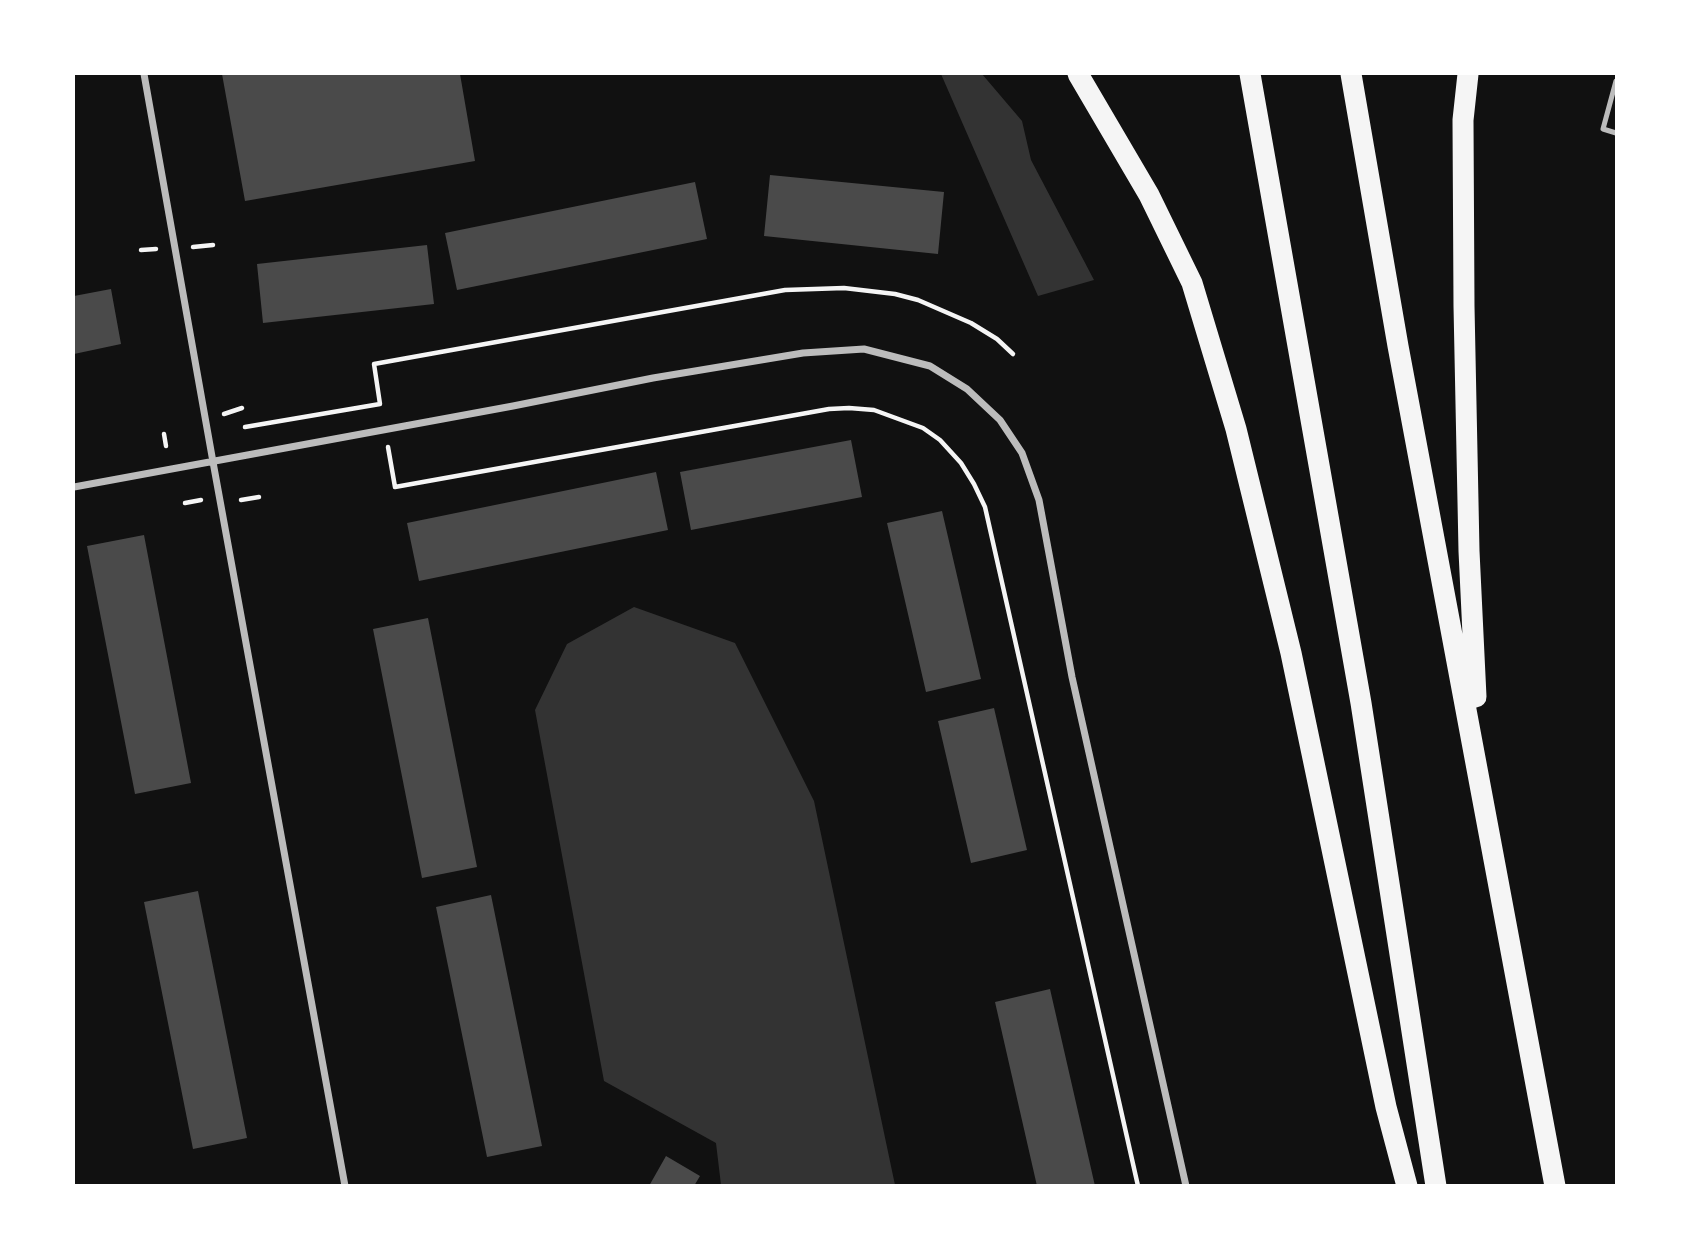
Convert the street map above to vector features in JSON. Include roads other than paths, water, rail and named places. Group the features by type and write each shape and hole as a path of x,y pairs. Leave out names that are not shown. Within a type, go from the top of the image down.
{"highway":[{"path":"1078,74 1149,195 1192,283 1236,429 1291,653 1386,1107 1407,1185"},
{"path":"1251,74 1361,703 1436,1185"},
{"path":"1352,74 1398,346 1555,1185"},
{"path":"1468,74 1463,120 1464,306 1469,551 1480,776"}],"street":[{"path":"144,74 345,1185"},
{"path":"74,487 653,378 803,353 864,349 930,366 967,389 1000,421 1022,453 1039,500 1072,677 1186,1185"}],"lane":[{"path":"1616,81 1603,128 1616,133"}]}
